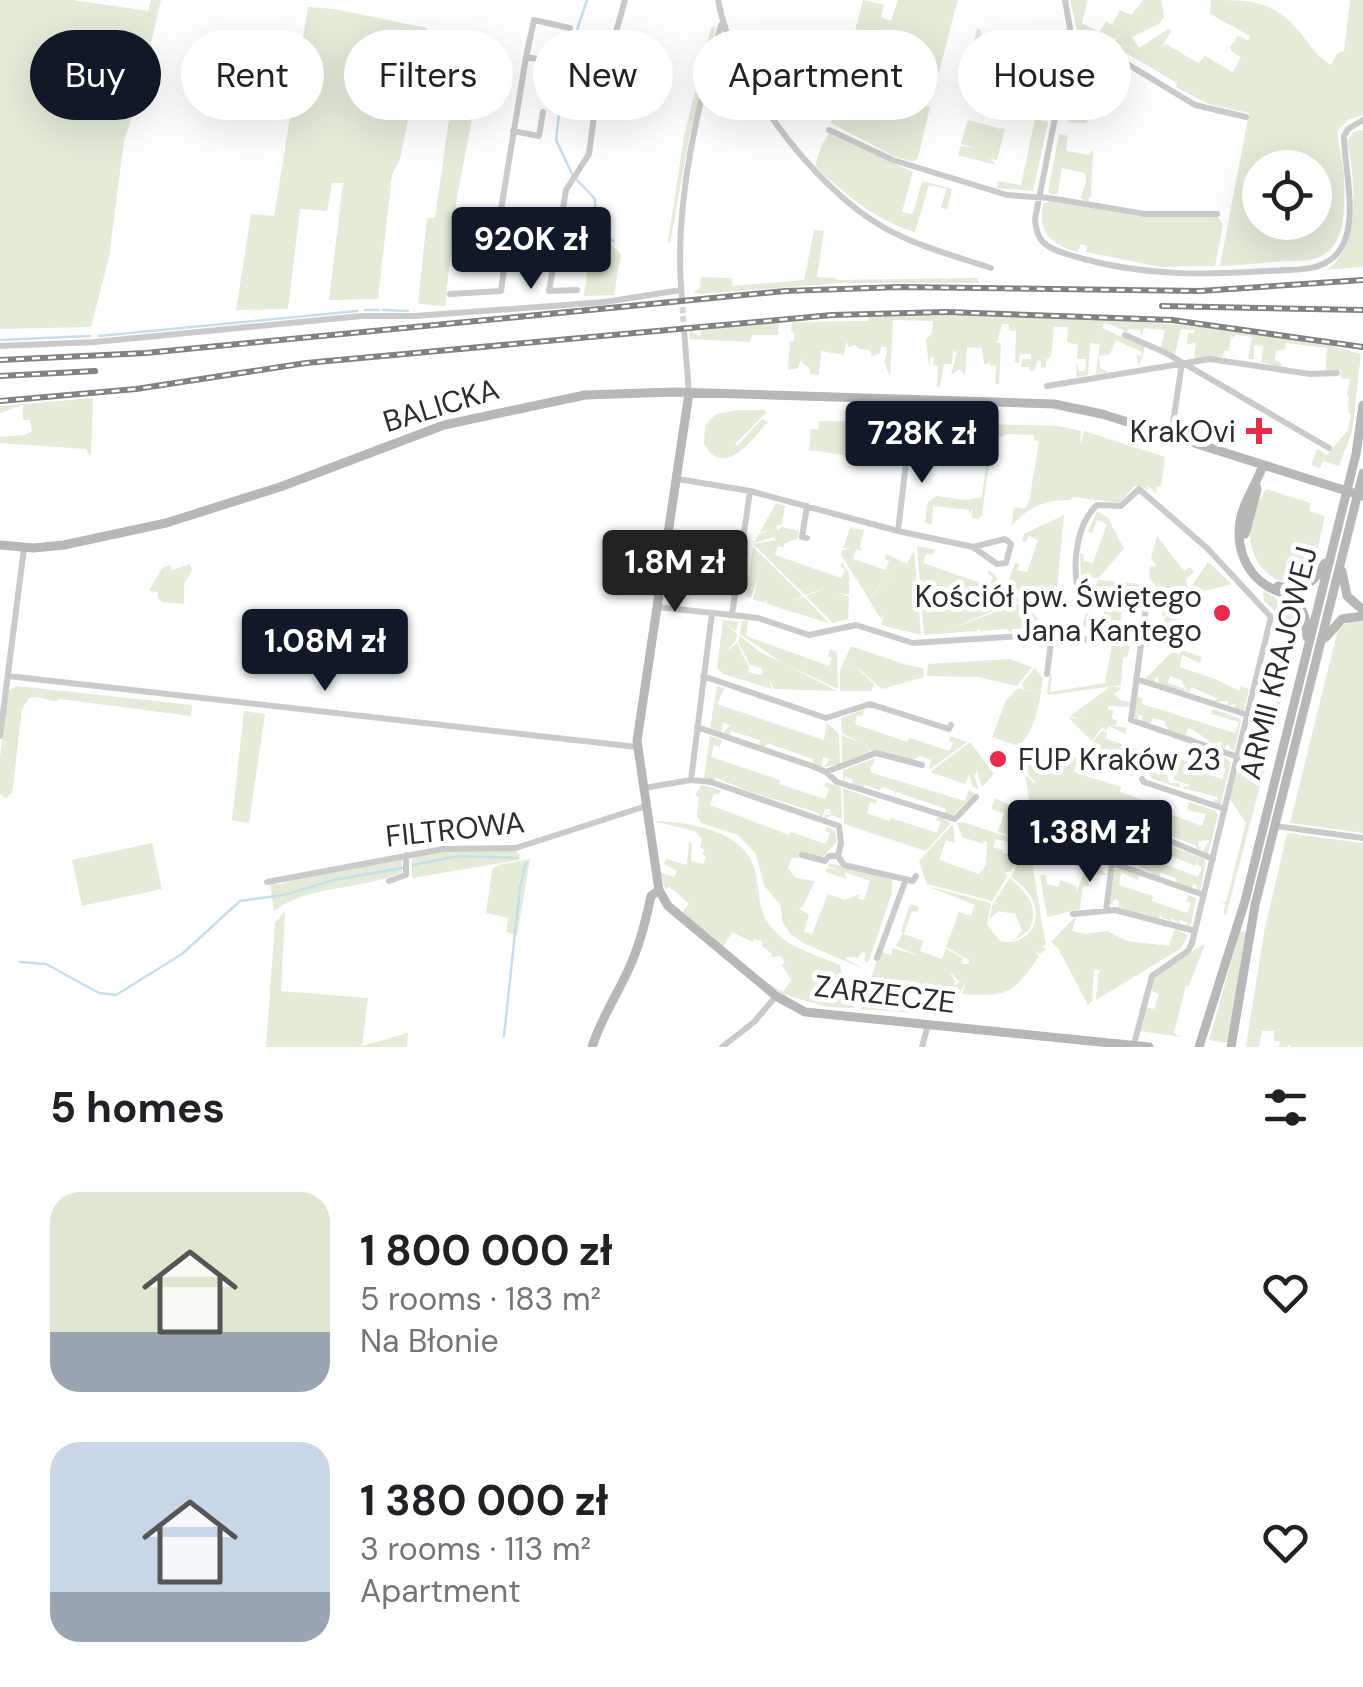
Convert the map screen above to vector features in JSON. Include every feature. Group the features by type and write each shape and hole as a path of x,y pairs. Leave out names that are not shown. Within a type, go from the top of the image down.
{"street":[{"path":"617,30 626,0"},
{"path":"718,0 721,24 736,59 800,154 832,189 903,237 991,268"},
{"path":"1065,0 1069,30"},
{"path":"558,238 509,234 499,222 534,20 570,28"},
{"path":"0,346 114,341 362,316 416,316 681,294 680,260 692,142 721,24"},
{"path":"526,57 533,58"},
{"path":"1131,66 1195,104 1246,117"},
{"path":"513,131 538,136 541,120"},
{"path":"577,290 549,292 566,190 588,154 594,120"},
{"path":"1054,120 1035,224 1044,244 1114,267 1182,275 1316,267 1333,258 1346,236 1350,183 1344,136 1353,126 1363,124"},
{"path":"829,130 918,169 992,192 1145,214 1218,214"},
{"path":"450,294 502,291 509,234"},
{"path":"592,1047 632,963 651,896 659,890 637,747 688,393 684,330"},
{"path":"1125,334 1329,448"},
{"path":"1047,386 1226,359 1304,373 1337,373"},
{"path":"1171,436 1182,363"},
{"name":"BALICKA","path":"0,545 24,548 75,543 192,516 464,419 585,394 688,393 1054,404 1095,412 1363,496"},
{"path":"898,531 910,437 910,400"},
{"name":"ARMII KRAJOWEJ","path":"1199,1047 1245,901 1356,454 1363,405"},
{"path":"1263,465 1241,517 1243,557 1258,579 1300,606 1308,645"},
{"name":"ARMII KRAJOWEJ","path":"1233,1044 1254,912 1363,473"},
{"path":"678,479 750,491 973,547 1010,540 1010,554 1003,564 995,564 973,547"},
{"path":"1256,485 1245,540 1250,558 1264,577 1287,589 1302,588 1314,579 1332,552"},
{"path":"1078,585 1074,561 1091,511 1098,505 1121,506 1137,489 1207,548 1271,617 1195,931 1188,950 1152,976 1134,1044"},
{"path":"732,614 750,491"},
{"path":"806,538 802,537 807,506"},
{"path":"0,736 24,548"},
{"path":"1321,643 1342,620 1363,613 1346,596 1340,562"},
{"path":"1148,592 1131,720 1238,757"},
{"path":"657,607 754,617 812,636 856,625 913,643 1053,632 1097,640"},
{"path":"691,780 712,613"},
{"path":"1047,674 1053,632"},
{"path":"8,676 637,747"},
{"path":"703,676 826,718 870,704 948,729 951,724"},
{"path":"1136,679 1248,715"},
{"path":"697,727 826,772 838,782 956,819 976,796"},
{"path":"826,772 878,753 922,765"},
{"path":"1142,779 1225,809"},
{"path":"643,788 691,780 711,782 838,826 838,856 844,865 912,881 916,876"},
{"name":"FILTROWA","path":"266,882 443,849 516,848 646,806"},
{"path":"1098,811 1212,858"},
{"path":"1275,826 1363,838"},
{"path":"389,881 406,875 406,855"},
{"path":"802,855 825,860 838,856"},
{"path":"1106,910 1112,864 1204,895"},
{"path":"876,958 906,879"},
{"name":"ZARZECZE","path":"659,890 672,910 796,1008 816,1014 1149,1047"},
{"path":"1073,914 1117,910 1195,931"},
{"path":"722,1047 754,1022 776,996"},
{"path":"922,1047 928,1025"},
{"path":"1030,1047 1034,1034"}],"green space":[{"path":"0,0 73,0 148,11 151,0 161,0 154,30 30,30 30,120 131,120 124,141 109,257 91,327 0,329"},
{"path":"863,0 884,5 881,17 891,21 898,0 958,0 938,76 938,30 855,30"},
{"path":"1070,0 1088,0 1082,23 1095,30 1077,30"},
{"path":"1143,0 1161,0 1164,16 1160,23 1132,37 1139,48 1168,29 1171,31 1162,47 1166,44 1198,63 1205,56 1233,72 1241,57 1230,47 1238,36 1248,40 1250,36 1210,14 1211,0 1259,4 1288,20 1331,65 1337,54 1344,51 1350,0 1363,0 1363,115 1349,119 1338,130 1344,210 1339,237 1332,247 1310,260 1220,266 1249,113 1208,104 1176,87 1177,83 1131,56 1131,30 1101,30 1106,21 1112,25 1120,10 1131,15"},
{"path":"308,7 427,28 344,30 344,120 408,120 400,159 392,175 378,299 329,300 343,183 332,183 327,211 300,209 288,309 236,310 251,214 274,216 290,120 324,120 324,30 304,30"},
{"path":"693,100 693,120 670,243 668,242"},
{"path":"449,120 472,120 457,197 445,306 418,304 427,218 435,218"},
{"path":"927,120 918,158 913,162 831,123"},
{"path":"968,120 998,128 997,135 999,128 1005,129 997,160 990,159 996,165 958,155 961,146 975,148 961,144"},
{"path":"1035,120 1048,122 1033,191 997,188 998,181 1021,185"},
{"path":"1363,130 1363,267 1325,270 1337,260 1351,230 1354,192 1347,141 1353,132"},
{"path":"829,134 913,172 902,212 913,214 922,181 952,189 947,209 941,208 946,189 929,185 915,232 874,214 815,166"},
{"path":"1059,134 1068,136 1066,151 1089,155 1093,149 1090,203 1080,198 1085,173 1062,168 1058,193 1048,192"},
{"path":"1050,201 1136,216 1218,217 1223,225 1215,266 1160,267 1086,252 1087,246 1081,244 1077,252 1068,249 1053,241 1044,229 1043,204"},
{"path":"593,225 621,255 614,295 584,296"},
{"path":"814,230 824,231 817,277 977,278 980,283 842,283 693,292 700,289 701,277 732,278 732,286 804,280"},
{"path":"869,317 1103,319 1220,329 1335,347 1361,354 1352,432 1339,466 1323,461 1320,468 1311,465 1317,449 1327,455 1348,430 1351,414 1347,395 1350,379 1341,378 1341,370 1325,373 1327,348 1285,343 1286,349 1276,351 1275,360 1281,367 1261,362 1263,346 1254,345 1254,359 1248,359 1252,337 1237,335 1231,338 1229,351 1224,351 1223,357 1194,358 1196,343 1187,344 1188,333 1194,330 1181,329 1175,355 1161,347 1165,330 1144,328 1141,336 1140,330 1127,332 1105,322 1102,328 1145,347 1139,367 1137,355 1142,352 1116,340 1110,354 1099,356 1100,368 1108,372 1096,374 1100,344 1090,343 1088,375 1076,377 1077,363 1079,371 1085,371 1086,359 1077,359 1078,345 1067,342 1068,327 1054,327 1046,367 1041,368 1038,360 1034,371 1030,371 1030,367 1021,367 1022,359 1031,359 1031,354 1020,354 1019,363 1015,362 1016,331 1009,330 1009,324 1002,324 997,343 1001,343 999,385 995,383 996,366 990,365 991,359 984,364 982,348 967,347 965,375 959,369 951,375 957,352 953,351 952,364 944,364 937,387 938,366 933,365 931,357 929,366 926,340 932,333 933,321 893,320 890,377 884,362 886,347 872,356 870,350 848,347 847,341 844,355 821,351 819,375 810,374 802,358 798,368 788,370 790,341 794,341 792,322 868,321"},
{"path":"779,322 778,335 752,335 750,342 690,339 689,329 700,337 702,330"},
{"path":"93,398 91,458 86,449 0,443 0,437 32,431 30,420 23,420 23,405 0,413 0,406"},
{"path":"739,410 766,413 737,446 762,419 768,422 738,453 720,458 712,454 704,444 705,425 716,414"},
{"path":"819,421 906,422 903,466 898,466 898,456 868,453 868,447 859,447 858,457 809,450 811,429 818,430"},
{"path":"915,422 1058,426 1081,431 1080,445 1084,431 1165,457 1161,487 1157,486 1156,494 1148,486 1147,490 1134,486 1120,503 1073,497 1044,503 1029,510 1011,527 1014,507 1025,509 1029,502 1039,441 1034,440 1034,435 1008,434 992,440 982,515 972,518 972,507 970,516 969,510 933,506 932,524 925,523 927,503 936,496 966,500 982,497 989,442 984,428 939,427 937,431 919,432"},
{"path":"1266,489 1311,503 1309,511 1325,516 1311,577 1300,582 1289,583 1269,575 1255,557 1250,529"},
{"path":"776,503 785,506 782,524 776,526 778,530 782,527 799,531 797,539 784,547 778,546 775,555 841,578 845,569 840,567 842,562 849,573 849,595 837,592 849,597 848,619 833,623 806,596 826,588 805,595 753,544 776,540 774,537 754,543 759,534 770,530 760,532"},
{"path":"1097,511 1108,518 1124,549 1098,578 1081,578 1080,553 1084,555 1083,561 1093,563 1107,524 1097,520 1092,533 1088,532"},
{"path":"1064,515 1057,588 1023,600 1007,584 1015,563 1019,564 1017,570 1027,572 1038,540 1029,536 1026,542 1022,541 1024,534"},
{"path":"850,528 864,530 860,547 863,551 856,549 853,559 886,570 886,554 907,564 914,551 921,635 881,625 884,613 881,619 869,600 894,570 869,599 841,555 842,550 852,548 843,548"},
{"path":"1157,536 1184,571 1190,567 1194,572 1186,579 1188,591 1208,562 1232,584 1197,593 1167,641 1156,638 1167,614 1162,617 1163,604 1169,603 1149,577 1150,567 1156,566 1151,558"},
{"path":"917,546 936,550 926,554 923,563 989,586 993,577 989,570 1020,600 947,630 1020,603 1024,610 1022,603 1050,630 1012,629 1010,633 1008,629 980,628 924,635"},
{"path":"753,547 803,596 792,601 804,597 829,623 767,604 767,600 765,603 753,599 759,575 751,598 746,597"},
{"path":"190,564 184,604 162,602 158,592 149,591 162,568 170,565 172,570"},
{"path":"1098,580 1141,584 1145,589 1132,590 1129,595 1130,603 1142,604 1141,611 1122,612 1121,621 1129,620 1119,630 1126,631 1122,644 1130,646 1123,658 1121,685 1049,695 1050,673 1050,692 1105,683 1114,633 1082,626 1086,613 1100,623 1111,591 1102,587 1099,594 1093,591"},
{"path":"1263,590 1295,611 1299,618 1226,915 1226,904 1221,903 1226,902 1246,823 1230,799 1236,774 1263,758 1293,629 1264,601"},
{"path":"723,620 738,622 736,631 726,624 737,634 736,641 724,653 737,643 748,672 762,675 762,668 750,665 738,642 740,636 784,664 740,634 742,621 748,621 746,636 829,666 830,649 837,652 838,689 787,665 837,691 774,689 768,679 772,689 723,674 717,668"},
{"path":"1363,620 1363,833 1290,823 1338,629 1348,622"},
{"path":"851,646 923,668 924,677 882,689 849,660 874,684 872,691 840,691 840,670"},
{"path":"1176,648 1177,660 1181,650 1202,657 1200,663 1182,655 1180,667 1239,691 1241,686 1249,689 1244,710 1235,709 1235,704 1227,706 1228,701 1215,702 1216,698 1192,687 1188,693 1181,680 1170,676 1168,683 1184,688 1186,693 1158,683 1158,676 1154,679 1156,683 1145,679"},
{"path":"1009,659 1032,667 1017,686 978,677 927,676 928,664"},
{"path":"1035,668 1043,678 1030,731 1019,746 992,737 1006,700 1018,688 1039,694 1024,689 1022,684"},
{"path":"17,686 192,705 191,716 29,698 22,709 12,794 5,798 0,794 0,758 8,691"},
{"path":"717,686 725,688 717,704 824,740 827,723 839,734 840,764 824,767 830,759 823,757 822,767 813,759 767,743 765,747 759,745 760,740 731,731 729,735 723,733 730,725 723,722 722,732 710,728"},
{"path":"1111,686 1122,688 1114,694 1130,702 1129,707 1108,706 1108,710 1113,710 1112,719 1117,720 1116,725 1109,725 1127,728 1125,734 1102,727 1092,741 1068,717 1084,720 1070,716"},
{"path":"1136,696 1143,699 1142,704 1235,733 1239,722 1211,714 1213,709 1239,718 1241,721 1234,752 1227,744 1224,750 1222,743 1218,741 1219,747 1188,728 1186,734 1207,744 1168,730 1164,721 1153,718 1150,725 1141,721 1143,716 1138,714 1138,721"},
{"path":"865,709 862,716 857,715 855,724 907,742 910,738 949,751 953,743 950,736 967,742 929,770 931,760 920,756 910,762 866,747 871,753 842,764 842,735 861,743 842,733 841,718"},
{"path":"244,711 265,714 249,823 232,820"},
{"path":"1102,731 1107,733 1106,739 1189,762 1187,767 1222,779 1226,769 1221,767 1224,757 1231,762 1221,804 1214,804 1213,799 1218,797 1182,788 1190,785 1174,780 1174,774 1164,768 1162,772 1167,774 1169,783 1179,783 1180,788 1138,770 1132,777 1125,770 1142,767 1120,768 1093,742"},
{"path":"710,736 722,740 720,747 714,745 711,757 780,780 779,784 825,799 829,788 824,786 826,782 841,787 842,819 832,815 824,819 831,815 830,809 825,809 822,819 818,813 716,778 704,778"},
{"path":"970,742 994,774 982,787 977,771 974,776 979,789 973,787 969,774 965,784 930,772"},
{"path":"1033,744 1095,764 1093,768 1077,760 1074,772 1121,787 1120,792 1154,804 1153,808 1202,826 1206,814 1187,810 1189,802 1216,811 1208,854 1203,852 1209,840 1199,841 1202,848 1197,850 1151,822 1148,830 1123,820 1123,815 1132,819 1135,813 1124,808 1121,815 1100,808 1105,806 1101,804 1097,811 1093,806 1096,815 1089,835 1031,812 1025,774 1036,782 1025,764"},
{"path":"876,758 872,773 965,801 969,790 965,786 975,794 952,816 944,813 946,809 897,792 895,796 894,791 884,787 879,790 865,785 862,789 846,777 843,782 843,770"},
{"path":"701,785 721,790 719,795 714,794 710,805 789,835 791,832 826,844 830,833 825,831 827,826 835,831 837,842 822,858 792,858 788,868 796,878 815,881 802,908 798,908 809,915 804,932 812,934 828,894 845,900 859,894 858,899 864,900 870,881 845,872 846,879 826,872 827,868 837,870 829,863 896,879 892,880 892,893 868,963 864,960 866,953 862,952 858,958 846,959 866,970 790,934 782,921 781,906 764,885 756,854 738,835 701,823 697,816 699,797 695,796"},
{"path":"843,788 877,800 876,804 870,802 867,813 889,821 891,818 937,833 941,822 936,820 938,816 951,823 926,851 844,824"},
{"path":"995,798 1024,812 1041,917 1037,917 1041,918 1046,945 1042,946 1046,949 1040,954 1035,951 1039,956 1015,986 990,995 962,994 966,980 960,993 954,993 953,986 960,982 950,972 955,982 949,993 898,984 911,981 891,979 895,984 871,979 880,951 891,955 893,948 919,956 896,946 910,904 919,907 917,912 912,911 904,934 923,941 920,951 942,959 946,949 963,958 962,964 969,964 969,960 946,947 959,912 971,916 975,905 927,886 991,903 987,925 1000,941 1017,941 1030,932 1036,918 1033,901 1011,876 1022,848 1016,839 998,832 1004,813 991,809"},
{"path":"1099,815 1118,823 1117,827 1100,818 1097,830 1165,859 1164,864 1198,877 1202,867 1197,865 1198,859 1195,866 1167,854 1165,844 1204,859 1200,891 1196,890 1197,885 1193,884 1191,890 1161,873 1159,878 1090,835"},
{"path":"653,821 697,826 740,846 755,871 760,904 768,923 791,944 840,965 844,982 860,988 854,1008 828,1007 788,996 789,993 786,997 763,980 783,992 791,980 781,956 771,957 762,941 753,942 732,932 723,947 682,913 689,904 670,887 665,889 661,873 674,877 677,871 664,864 666,859 687,865 689,842 691,861 703,864 706,857 702,854 705,849 700,848 702,839 695,831"},
{"path":"957,823 1015,840 1013,846 996,839 993,847 1003,853 1011,855 1011,850 1020,848 1020,857 1006,872 1007,877 992,901 927,884 919,861 953,824 955,843 946,840 939,860 979,874 986,865 987,842 962,837"},
{"path":"1287,833 1363,843 1363,1047 1273,1047 1280,1042 1274,1041 1274,1031 1262,1031 1259,1047 1246,1047 1264,932"},
{"path":"152,843 162,889 82,906 72,860"},
{"path":"443,851 516,851 520,855 519,860 412,878 412,858"},
{"path":"530,859 517,936 506,932 508,918 486,913 492,870 498,865"},
{"path":"402,860 402,872 304,896 274,911 270,884"},
{"path":"1096,866 1108,875 1088,874 1089,886 1083,886 1080,909 1047,917 1040,875 1046,875 1047,884 1058,887 1060,880 1077,886 1076,893 1085,870"},
{"path":"1114,869 1140,875 1137,880 1121,872 1119,885 1153,896 1152,901 1187,913 1191,903 1186,901 1188,895 1196,898 1191,925 1187,927 1186,922 1180,920 1179,924 1160,914 1159,918 1118,908 1116,899 1114,905 1109,904"},
{"path":"1010,878 1027,895 1033,908 1029,930 1014,941 1022,930 1015,914 998,911 989,920 993,903 1000,904 994,902"},
{"path":"285,911 281,991 368,998 362,1046 408,1033 407,1047 266,1047 275,923"},
{"path":"1077,915 1072,931 1085,934 1107,931 1127,941 1169,946 1175,929 1188,935 1180,949 1096,1000 1101,971 1094,969 1092,1001 1088,1005 1051,942"},
{"path":"1240,931 1246,932 1228,1043 1209,1040"},
{"path":"1205,944 1186,986 1174,1033 1181,1037 1140,1031 1146,1007 1154,1009 1159,994 1150,990 1156,975"},
{"path":"867,990 892,993 907,1001 945,1001 953,1005 942,1015 861,1009"}],"waterway":[{"path":"577,30 587,0"},
{"path":"558,120 556,140 572,174"},
{"path":"577,180 595,199 596,225 613,241"},
{"path":"365,310 379,310"},
{"path":"383,310 408,311"},
{"path":"99,336 357,311"},
{"path":"0,340 90,336"},
{"path":"413,865 458,856 518,858"},
{"path":"504,1036 526,863"},
{"path":"20,962 46,964 99,993 116,995 182,954 240,901 402,868"}],"tunnel":[{"path":"682,298 684,330"}],"railway":[{"path":"0,360 146,353 785,291 900,287 1200,291 1363,280"},
{"path":"1162,306 1363,310"},
{"path":"0,401 136,389 306,363 832,315 946,312 1172,320 1363,347"},
{"path":"0,376 95,371"}],"place":[{"name":"KrakOvi","path":"1259,431"},
{"name":"Kościół pw. Świętego Jana Kantego","path":"1222,613"},
{"name":"FUP Kraków 23","path":"998,759"}]}
